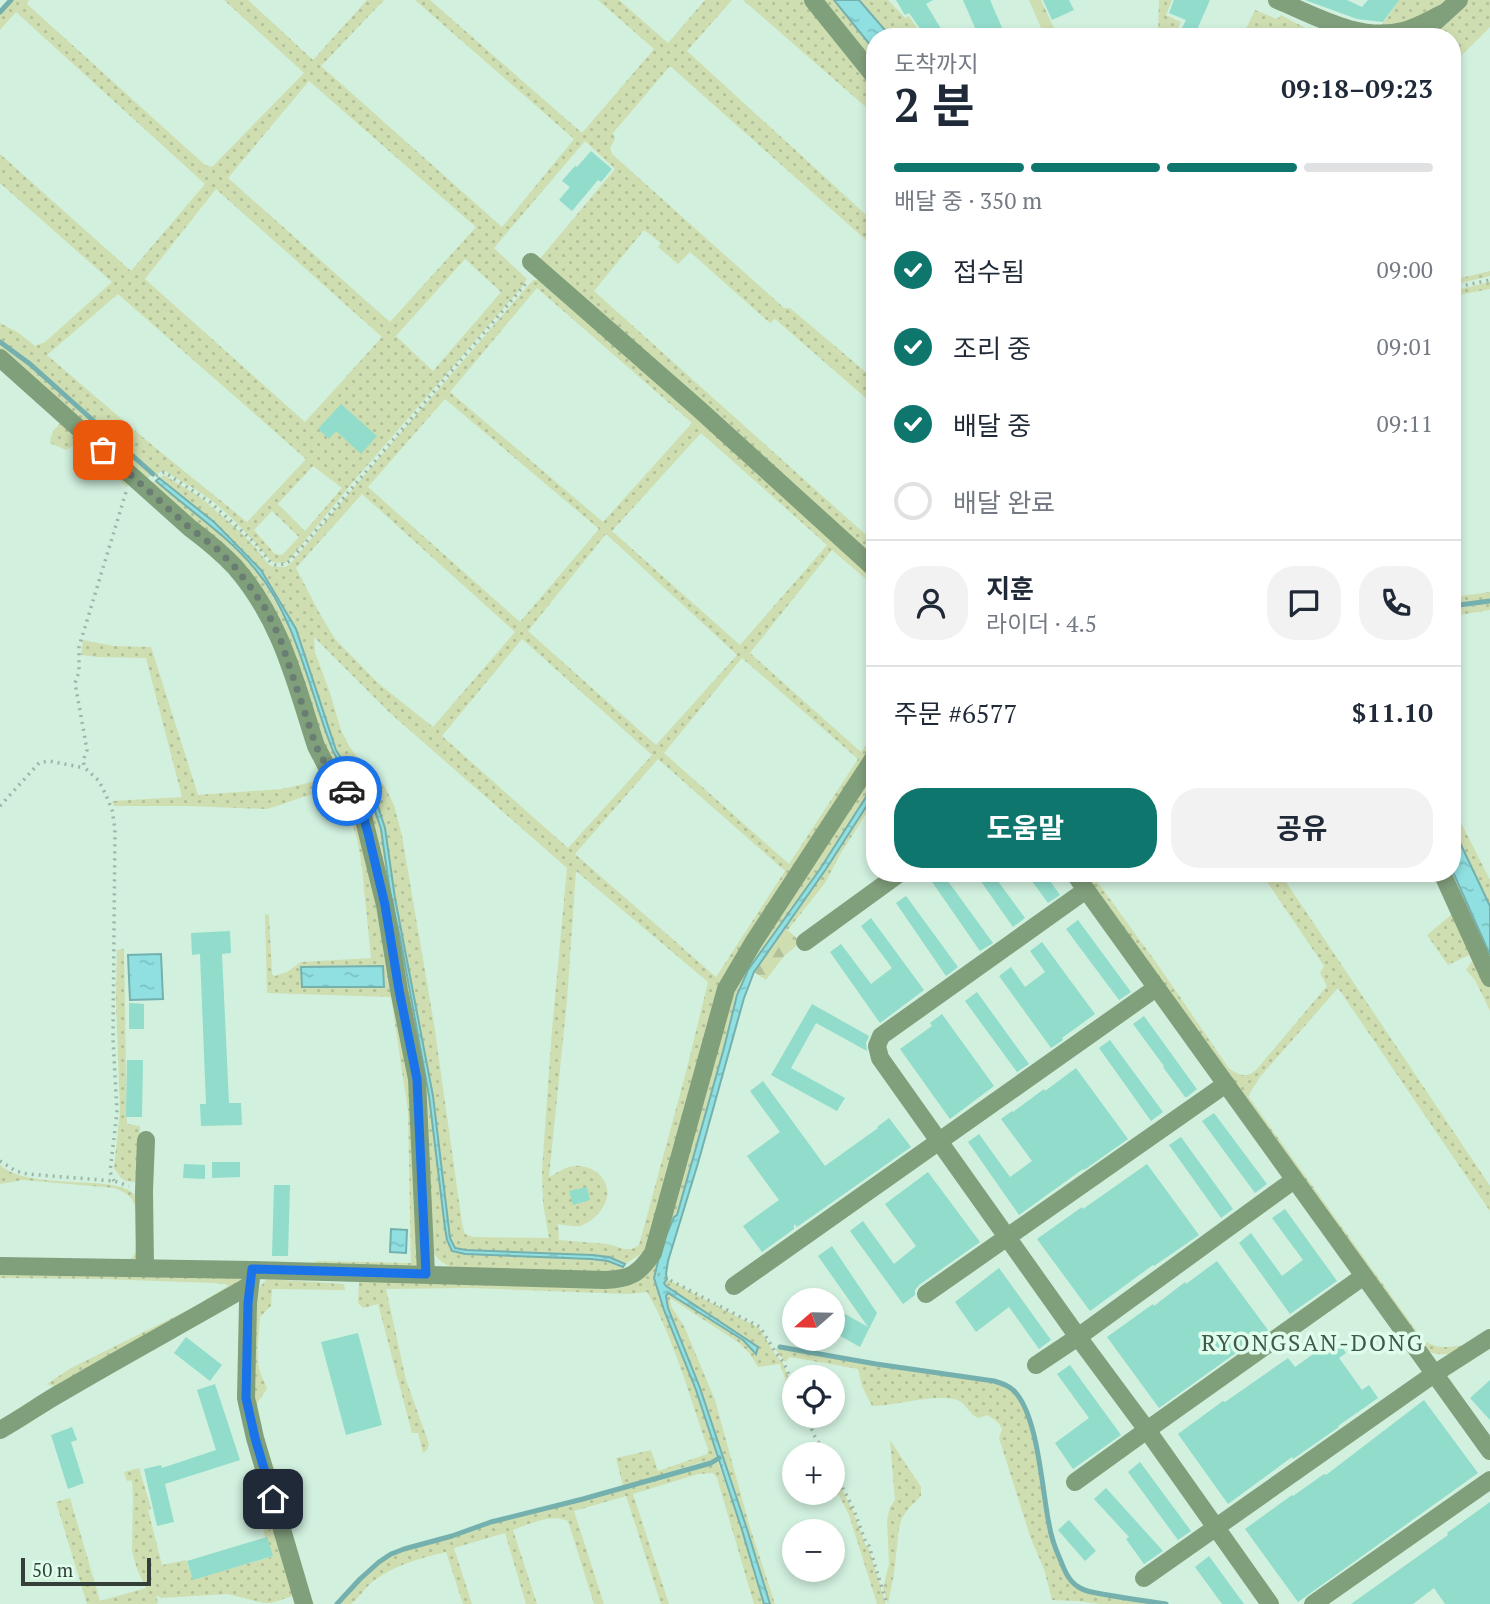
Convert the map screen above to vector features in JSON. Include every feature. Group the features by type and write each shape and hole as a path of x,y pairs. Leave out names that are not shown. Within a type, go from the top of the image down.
{"street":[{"path":"813,0 866,66"},
{"path":"1277,0 1345,28"},
{"path":"1428,28 1459,0"},
{"path":"1409,28 1444,13"},
{"path":"534,265 700,410 866,561"},
{"path":"0,358 234,566 265,608 280,638 316,746 324,762 330,773 354,798 362,812 385,905 417,1079 426,1274"},
{"path":"0,1266 145,1268 251,1277 426,1274 605,1280 631,1276 644,1266 653,1253 726,989 866,769"},
{"path":"805,942 888,882"},
{"path":"1080,882 1490,1451"},
{"path":"1446,882 1490,978"},
{"path":"1086,890 881,1036 877,1046 880,1058 1270,1604"},
{"path":"734,1286 1156,988"},
{"path":"926,1294 1226,1084"},
{"path":"145,1268 146,1140"},
{"path":"1035,1365 1078,1337 1294,1180"},
{"path":"1075,1482 1364,1276"},
{"path":"0,1430 61,1392 171,1332 251,1277"},
{"path":"251,1277 246,1398 255,1438 304,1604"},
{"path":"1144,1578 1434,1374 1490,1338"},
{"path":"1313,1604 1490,1480"}],"path":[{"path":"85,768 83,761 87,750 75,683 79,672 79,647 127,488 151,480 164,472 210,502 257,545 271,563 285,564 524,288 534,265"},
{"path":"1461,286 1490,280"},
{"path":"0,806 39,763 49,761 85,768 91,772 99,781 112,810 115,829 113,1039 117,1112 110,1172 114,1181"},
{"path":"0,1161 27,1174 114,1181 144,1191"},
{"path":"654,1272 760,1327 785,1365"},
{"path":"845,1492 869,1546 887,1604"}],"green space":[{"path":"13,0 29,0 27,4 205,165 212,167 304,73 224,0 248,0 313,60 367,0 384,0 321,66 502,227 574,139 415,0 430,0 582,133 654,49 598,0 619,0 668,43 705,0 732,0 687,51 866,215 866,240 670,66 613,133 615,139 610,148 612,154 784,308 790,308 866,372 866,398 775,319 770,323 690,252 678,264 658,247 661,243 644,230 594,291 866,535 866,552 538,261 615,169 585,141 494,248 527,279 522,287 289,560 284,563 272,562 221,508 164,470 155,475 31,363 0,341 0,323 35,346 45,342 112,282 0,183 0,154 131,271 205,184 16,12 0,30 0,14","holes":["309,81 476,227 390,322 228,178","216,189 382,337 305,422 145,279","465,259 501,292 433,371 396,336","118,294 306,459 247,522 47,355","313,466 342,488 305,531 278,504","272,511 299,537 282,555 275,554 254,530"]},
{"path":"743,0 808,0 866,73 866,107"},
{"path":"816,0 834,0 866,40 866,62"},
{"path":"860,0 888,0 905,18 909,16 917,28 883,28"},
{"path":"1029,0 1041,0 1054,28 1041,28"},
{"path":"1159,0 1172,0 1166,15 1181,22 1178,28 1158,28"},
{"path":"1399,0 1452,0 1432,17 1378,28"},
{"path":"1466,0 1490,0 1490,27 1461,56 1461,28 1435,28"},
{"path":"1255,10 1277,19 1281,15 1305,28 1246,28"},
{"path":"1490,271 1490,276 1461,283 1461,278"},
{"path":"533,280 541,280 866,569 866,579 832,550 750,653 861,752 866,744 866,757 717,1000 644,1252 625,1264 592,1255 455,1248 450,1238 433,1096 379,808 374,794 344,763 336,750 296,629 261,570 214,522 159,478 164,475 200,497 238,530 269,565 286,567","holes":["537,288 692,423 603,522 450,392","445,399 599,529 520,622 368,487","701,433 827,545 740,645 612,531","362,494 515,632 433,727 378,683 335,639 296,568","606,534 737,655 656,745 528,631","314,637 390,713 567,868 542,1170 543,1203 549,1238 474,1237 465,1234 434,1024 402,836 394,805 384,785 366,769 349,746 341,730 315,652","522,639 652,755 568,848 442,736","742,658 858,759 789,864 664,753","658,759 785,871 716,977 575,854","576,871 708,982 639,1245 624,1249 608,1244 559,1240 558,1224 580,1226 591,1221 606,1201 607,1189 603,1179 595,1171 585,1167 571,1167 549,1177 567,1000"]},
{"path":"1490,282 1490,289 1461,294 1461,289"},
{"path":"0,344 29,365 152,475 146,479 0,352"},
{"path":"65,419 133,484 126,487 81,445 66,450 50,443 54,430"},
{"path":"156,481 212,526 258,572 292,631 333,751 352,778 370,796 376,810 429,1096 446,1239 452,1251 465,1254 591,1259 608,1261 623,1267 620,1270 606,1273 451,1267 440,1260 431,1249 423,1097 373,832 330,762 283,631 148,483"},
{"path":"1490,592 1490,599 1461,603 1461,596"},
{"path":"1490,603 1490,610 1461,615 1461,608"},
{"path":"83,640 114,646 151,647 198,795 282,789 312,782 321,777 313,756 351,808 364,836 415,1116 417,1265 413,1268 313,1264 317,1261 411,1263 408,1111 391,997 267,993 265,914 269,915 272,974 275,976 287,972 301,962 371,958 360,854 352,823 335,800 322,794 265,809 114,806 112,801 182,797 146,658 81,655"},
{"path":"866,781 866,797 820,869 748,970 737,995 693,1162 677,1215 662,1245 654,1278 696,1390 717,1457 623,1486 616,1458 651,1450 658,1471 707,1454 708,1449 673,1348 647,1292 628,1294 471,1288 386,1289 406,1380 429,1444 423,1453 418,1433 412,1433 378,1304 363,1308 358,1303 359,1281 639,1279 728,997"},
{"path":"866,807 866,814 825,883 787,931 785,928"},
{"path":"1461,823 1490,880 1490,906 1461,845"},
{"path":"1090,882 1098,882 1228,1067 1245,1075 1256,1070 1327,986 1320,973 1324,966 1267,882 1286,882 1490,1186 1490,1211 1338,988 1260,1077 1248,1096 1423,1340 1443,1347 1478,1342 1448,1354 1429,1352"},
{"path":"1452,914 1490,983 1490,1011 1475,980 1466,970 1472,961 1469,955 1448,965 1427,935"},
{"path":"785,928 801,942 784,956 766,980 754,972"},
{"path":"124,949 127,1124 140,1126 139,1176 135,1182 121,1178 114,1168 120,1112 117,950"},
{"path":"0,1165 31,1178 110,1185 135,1195 141,1216 141,1259 134,1264 0,1261 0,1258 126,1260 132,1258 135,1250 136,1220 133,1201 114,1188 23,1180 0,1184"},
{"path":"0,1271 244,1279 61,1389 47,1384 71,1368 194,1307 228,1286 213,1283 101,1279 0,1278"},
{"path":"267,1279 344,1284 345,1290 272,1289 271,1306 260,1317 258,1362 267,1389 257,1403 271,1460 289,1504 290,1525 314,1604 309,1604 253,1398 256,1296"},
{"path":"667,1279 759,1328 784,1365 782,1370 780,1364 758,1367 738,1342 670,1298 671,1306 684,1326 715,1400 749,1524 775,1604 770,1604 700,1388 665,1296 668,1293 743,1340 755,1354 758,1347 664,1283"},
{"path":"775,1349 994,1382 1009,1389 1022,1403 1028,1418 1048,1528 1070,1581 1085,1592 1156,1604 1099,1604 1052,1600 999,1438 1002,1429 994,1419 987,1415 978,1418 960,1401 948,1398 872,1406 862,1386 858,1369 790,1357 785,1362"},
{"path":"890,1440 921,1487 921,1496 902,1518 888,1604 883,1588 889,1564 887,1520 895,1500"},
{"path":"717,1460 764,1604 754,1604 717,1478 713,1473 698,1474 633,1494 669,1604 661,1604 626,1496 574,1511 604,1604 594,1604 568,1521 555,1518 540,1520 513,1530 537,1604 526,1604 505,1533 454,1548 472,1604 463,1604 446,1552 396,1568 370,1584 351,1604 339,1604 380,1563 404,1550 453,1538 491,1523 711,1464"},
{"path":"139,1468 151,1508 148,1510 162,1565 186,1560 193,1579 271,1557 258,1512 270,1510 293,1596 264,1603 227,1594 161,1598 156,1595 156,1604 87,1604 56,1502 70,1498 100,1601 146,1588 132,1551 132,1480 127,1481 124,1472"},
{"path":"845,1495 868,1547 886,1604 877,1604 844,1505"}],"water":[{"path":"834,0 859,0 883,28 866,28 866,40"},
{"path":"159,478 214,522 261,570 296,629 336,750 344,763 374,794 385,828 395,898 433,1096 450,1238 455,1248 592,1255 609,1257 625,1264 623,1267 608,1261 591,1259 465,1254 452,1251 447,1240 429,1096 391,899 381,829 370,796 341,766 333,751 292,633 270,589 245,557 156,481"},
{"path":"866,797 866,807 754,972 744,998 664,1283 758,1347 756,1354 743,1340 668,1293 666,1296 747,1529 770,1604 764,1604 696,1390 654,1278 662,1245 677,1215 737,995 748,970 820,869"},
{"path":"1461,845 1490,906 1490,955 1457,882 1461,882"},
{"path":"161,954 163,999 130,1000 128,955"},
{"path":"383,966 384,987 302,987 301,967"},
{"path":"391,1229 407,1230 406,1253 390,1252"}],"building":[{"path":"896,0 933,0 926,4 941,28 920,28 909,13 905,15"},
{"path":"963,0 990,0 1002,28 975,28"},
{"path":"1043,0 1069,0 1074,10 1052,20"},
{"path":"1174,0 1210,0 1198,28 1182,28 1186,20 1169,13"},
{"path":"1305,0 1347,0 1362,7 1368,0 1399,0 1383,22 1357,19"},
{"path":"591,151 612,169 601,182 598,180 572,211 559,200 570,187 562,181"},
{"path":"341,404 377,436 361,454 336,431 329,439 318,429"},
{"path":"932,882 949,882 993,943 980,951"},
{"path":"981,882 999,882 1025,918 1013,927"},
{"path":"1033,882 1051,882 1060,895 1048,903"},
{"path":"906,896 958,967 946,976 896,903"},
{"path":"871,918 924,990 880,1023 830,952 841,944 871,984 892,968 861,926"},
{"path":"1078,920 1131,992 1119,1000 1066,929"},
{"path":"230,931 231,953 222,954 229,1103 241,1103 242,1125 201,1126 200,1104 206,1104 200,954 192,955 191,933"},
{"path":"1042,942 1095,1014 1051,1048 999,976 1011,967 1025,987 1045,972 1030,951"},
{"path":"977,992 1029,1064 1017,1072 965,1001"},
{"path":"129,1003 144,1004 144,1029 129,1029"},
{"path":"812,1004 869,1036 867,1051 816,1023 791,1068 845,1098 837,1111 771,1075"},
{"path":"942,1014 994,1086 950,1119 900,1049 932,1026 930,1023"},
{"path":"1144,1016 1197,1089 1187,1097 1133,1024"},
{"path":"1110,1040 1163,1112 1151,1121 1099,1048"},
{"path":"127,1060 143,1060 142,1117 126,1117"},
{"path":"1076,1068 1128,1139 1019,1215 968,1142 979,1134 1010,1177 1032,1161 1001,1119"},
{"path":"763,1081 825,1166 889,1118 911,1147 797,1227 794,1224 794,1229 762,1252 743,1226 779,1200 747,1156 780,1132 750,1091"},
{"path":"1214,1113 1267,1184 1255,1193 1202,1121"},
{"path":"1181,1137 1233,1209 1221,1218 1169,1145"},
{"path":"212,1162 240,1162 240,1177 212,1178"},
{"path":"184,1164 205,1165 205,1179 183,1178"},
{"path":"1147,1164 1199,1235 1090,1311 1037,1239"},
{"path":"928,1172 980,1242 919,1285 915,1295 903,1304 850,1231 863,1221 894,1264 916,1246 885,1204"},
{"path":"274,1185 290,1185 288,1256 272,1256"},
{"path":"587,1187 590,1200 573,1205 569,1191"},
{"path":"1285,1209 1337,1281 1290,1314 1239,1243 1251,1233 1282,1276 1303,1260 1272,1218"},
{"path":"832,1246 877,1313 860,1347 845,1339 845,1314 868,1327 845,1294 845,1288 841,1288 818,1256"},
{"path":"1217,1261 1268,1330 1159,1408 1107,1337"},
{"path":"999,1268 1051,1340 1039,1349 1009,1307 976,1332 955,1302"},
{"path":"358,1333 382,1425 346,1435 321,1342"},
{"path":"186,1337 222,1365 210,1381 174,1353"},
{"path":"1336,1338 1346,1353 1339,1358 1362,1390 1369,1385 1378,1398 1228,1504 1178,1434 1288,1358 1295,1367"},
{"path":"1070,1365 1121,1435 1073,1469 1055,1443 1089,1418 1057,1374"},
{"path":"1490,1380 1490,1420 1470,1398"},
{"path":"215,1384 240,1460 165,1484 174,1522 157,1526 144,1469 161,1465 162,1468 216,1450 197,1390"},
{"path":"1424,1400 1478,1473 1298,1602 1245,1529 1292,1495 1326,1475"},
{"path":"72,1427 77,1440 71,1442 84,1483 68,1489 51,1435"},
{"path":"1140,1462 1191,1531 1178,1540 1128,1472"},
{"path":"1106,1488 1163,1551 1144,1564 1126,1539 1129,1537 1094,1499"},
{"path":"1490,1502 1490,1604 1445,1604 1434,1588 1413,1604 1351,1604 1448,1535 1447,1533"},
{"path":"1069,1520 1096,1551 1085,1561 1058,1530"},
{"path":"267,1537 273,1556 193,1580 187,1561"},
{"path":"1209,1556 1244,1604 1222,1604 1195,1567"}],"waterway":[{"path":"0,12 11,0"},
{"path":"0,342 30,364 153,474"},
{"path":"1461,605 1490,601"},
{"path":"780,1347 994,1381 1009,1387 1021,1401 1034,1433 1051,1533 1056,1551 1074,1584 1086,1591 1166,1604"},
{"path":"337,1604 379,1562 404,1549 491,1522 711,1463 719,1458"}],"way so far":[{"path":"103,450 217,549 249,585 265,608 280,638 316,746 330,773 347,791"}],"district":[{"name":"RYONGSAN-DONG","path":"1313,1343"}],"route":[{"path":"273,1499 246,1398 246,1339 252,1269 426,1274 417,1079 385,905 368,833 362,812 347,791"}]}
